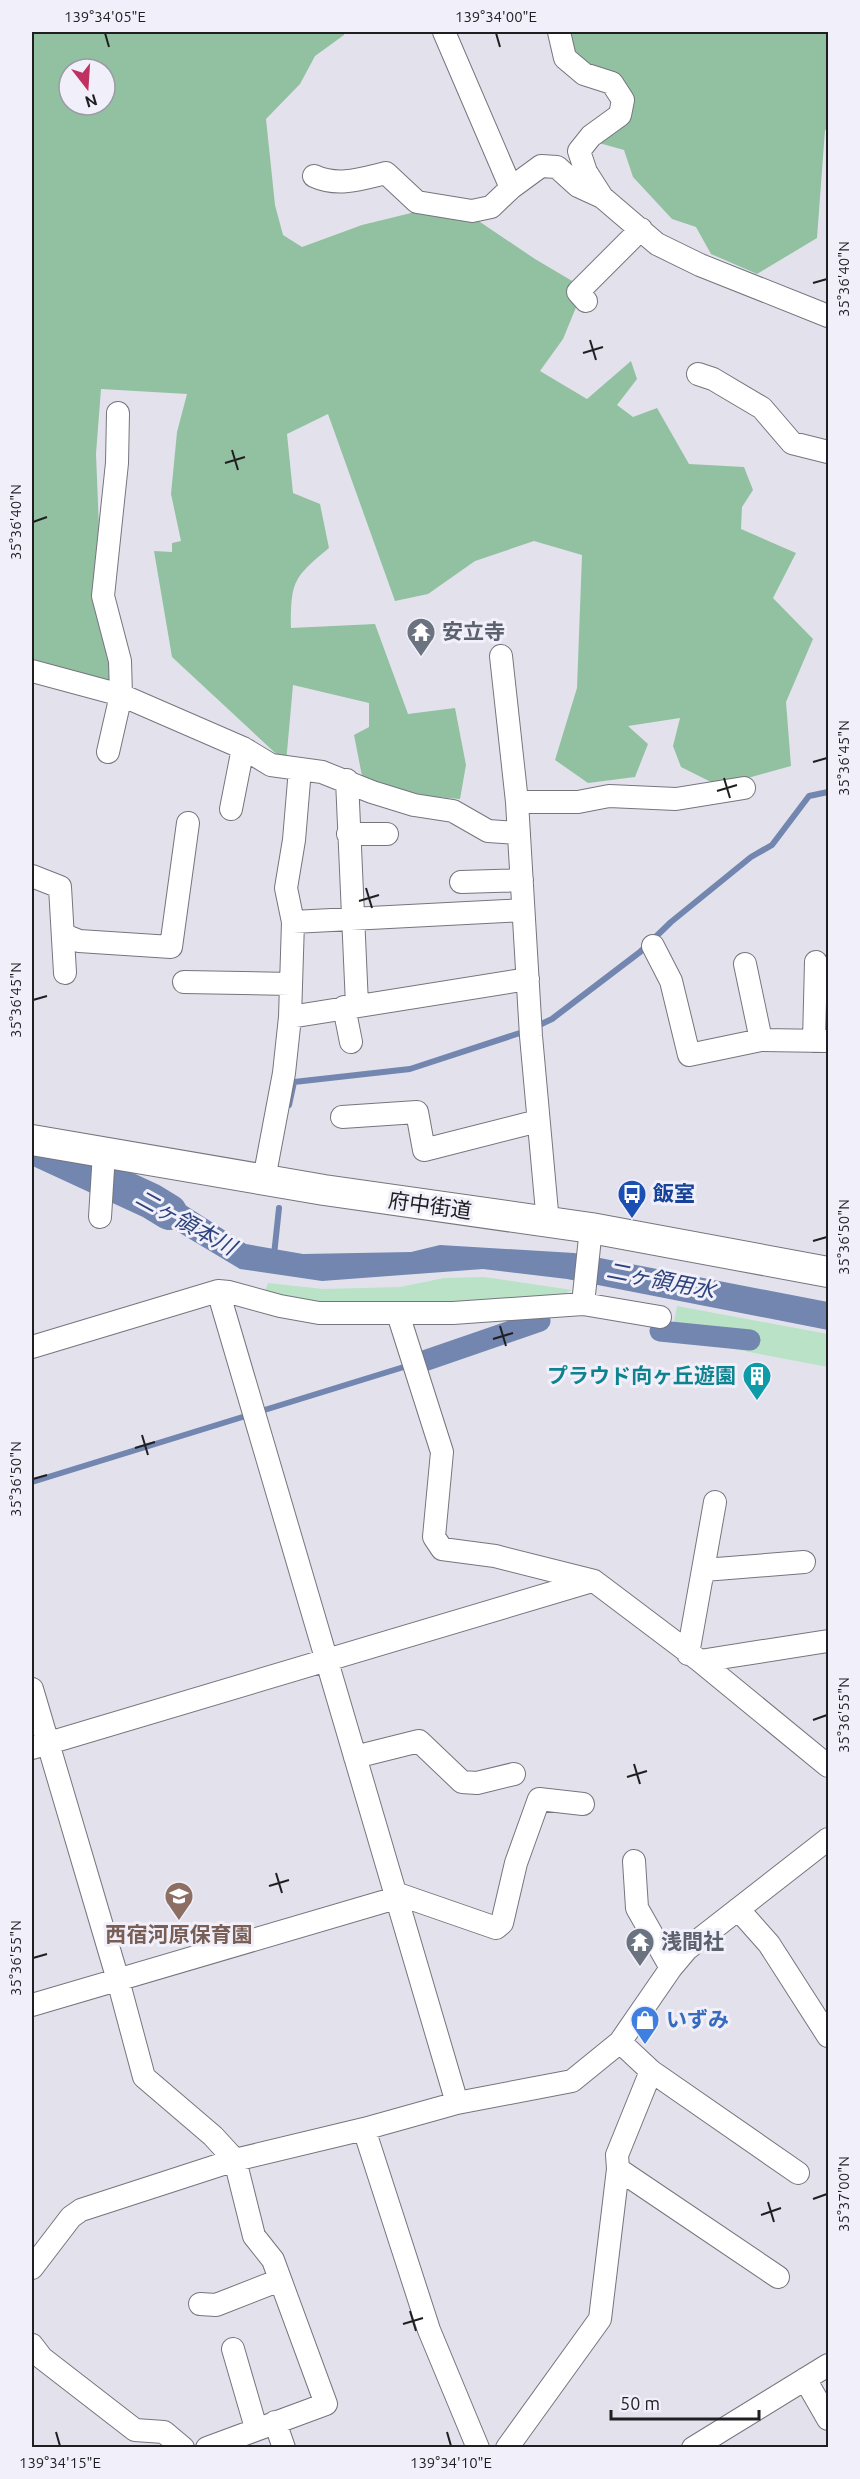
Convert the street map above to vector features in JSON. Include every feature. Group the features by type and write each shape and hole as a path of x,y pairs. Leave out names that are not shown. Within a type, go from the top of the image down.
{"main road":[{"name":"府中街道","path":"32,1140 324,1190 548,1223 590,1242 828,1272"}],"street":[{"path":"444,32 511,188"},
{"path":"559,32 565,58 584,74 612,83 623,100 620,115 591,136 579,151 586,172 602,197"},
{"path":"314,176 326,182 347,182 386,173 417,202 472,211 491,207 511,188 541,166 557,167 578,186 602,197 657,244 700,265 828,316"},
{"path":"586,301 578,292 641,230"},
{"path":"698,374 713,379 762,408 792,443 828,452"},
{"path":"108,752 121,696 120,661 103,596 117,463 118,412"},
{"path":"501,656 517,802 531,1028 548,1223"},
{"path":"32,671 121,696 243,748 271,765 322,772 347,780 372,792 414,805 453,811 488,831 519,833"},
{"path":"231,809 243,748"},
{"path":"264,1179 284,1073 290,1017 293,922 286,888 294,840 300,770"},
{"path":"347,780 352,919 351,1042"},
{"path":"517,802 579,802 609,796 676,799 744,788"},
{"path":"64,935 79,941 171,947 188,823"},
{"path":"348,834 387,834"},
{"path":"32,876 60,887 65,973"},
{"path":"461,882 522,880"},
{"path":"293,922 523,910"},
{"path":"653,946 671,981 689,1055 761,1040 821,1041 816,962"},
{"path":"746,964 761,1040"},
{"path":"290,1017 528,979"},
{"path":"184,982 291,984"},
{"path":"342,1117 417,1112 424,1150 538,1121"},
{"path":"100,1217 104,1154"},
{"path":"584,1299 590,1242"},
{"path":"32,1347 218,1291 318,1313 398,1314 529,1309 584,1299 660,1317"},
{"path":"218,1291 457,2103"},
{"path":"398,1314 442,1452 434,1537 442,1549 495,1556 594,1581 694,1657 828,1766"},
{"path":"694,1657 715,1502"},
{"path":"704,1570 804,1562"},
{"path":"39,1746 594,1581"},
{"path":"694,1657 828,1641"},
{"path":"32,1689 39,1746 118,1980 144,2078 213,2136 235,2160 254,2236 273,2260 326,2404 207,2448"},
{"path":"355,1756 419,1741 462,1782 477,1783 514,1774"},
{"path":"32,2006 396,1895 495,1928 502,1923 516,1863 539,1799 584,1804"},
{"path":"32,2268 71,2217 81,2210 235,2160 364,2129 457,2103 572,2080 620,2042 671,1968 687,1949 828,1839"},
{"path":"634,1861 637,1908 671,1968"},
{"path":"738,1909 769,1944 828,2036"},
{"path":"620,2042 651,2071 798,2174"},
{"path":"507,2448 600,2319 618,2169 617,2155 651,2071"},
{"path":"364,2129 429,2330 478,2448"},
{"path":"618,2169 778,2277"},
{"path":"200,2304 216,2305 280,2280"},
{"path":"32,2345 42,2358 135,2430 164,2432 183,2448"},
{"path":"233,2349 266,2425 284,2448"},
{"path":"693,2448 828,2364"},
{"path":"805,2379 828,2419"}],"green space":[{"path":"32,32 344,32 344,35 315,56 300,84 266,119 275,205 283,235 302,247 362,225 452,203 535,259 584,288 563,339 540,371 587,399 631,361 637,379 617,405 633,417 657,408 689,464 744,467 753,490 742,507 741,529 796,553 773,598 813,639 786,702 791,766 719,786 681,767 673,746 680,718 628,726 648,744 635,777 588,783 555,760 577,688 582,555 534,541 475,561 428,594 395,601 328,414 287,434 293,493 320,504 329,548 301,574 296,582 292,600 291,628 375,624 408,714 455,708 466,765 460,799 411,795 362,776 354,735 369,727 369,703 293,685 286,763 172,657 154,551 172,552 172,543 181,541 171,494 177,432 187,394 101,389 96,454 99,528 116,692 32,679"},
{"path":"568,32 828,32 828,129 825,130 817,238 757,274 711,254 696,227 672,219 633,177 624,150 599,143 629,104 579,66"},
{"path":"484,1277 572,1290 550,1301 444,1305 320,1302 263,1296 268,1283 323,1289 400,1287 444,1278"},
{"path":"677,1306 828,1334 828,1367 671,1337"}],"water":[{"name":"二ヶ領用水","path":"128,1183 171,1196 246,1244 303,1254 411,1252 440,1245 574,1253 828,1302 828,1330 567,1279 483,1269 322,1281 240,1269 123,1199"}],"waterway":[{"path":"535,1027 552,1019 640,952 671,922 751,857 772,845 809,796 828,792"},
{"path":"289,1105 294,1082 410,1069 526,1031"},
{"name":"二ヶ領本川","path":"32,1146 151,1201 169,1212"},
{"path":"274,1255 279,1208"},
{"path":"424,1361 540,1321"},
{"path":"660,1331 750,1340"},
{"path":"258,1412 407,1366"},
{"path":"32,1482 249,1415"}],"place":[{"name":"安立寺","path":"421,658"},
{"name":"飯室","path":"632,1220"},
{"name":"プラウド向ヶ丘遊園","path":"757,1402"},
{"name":"西宿河原保育園","path":"179,1922"},
{"name":"浅間社","path":"640,1968"},
{"name":"いずみ","path":"645,2046"}]}
